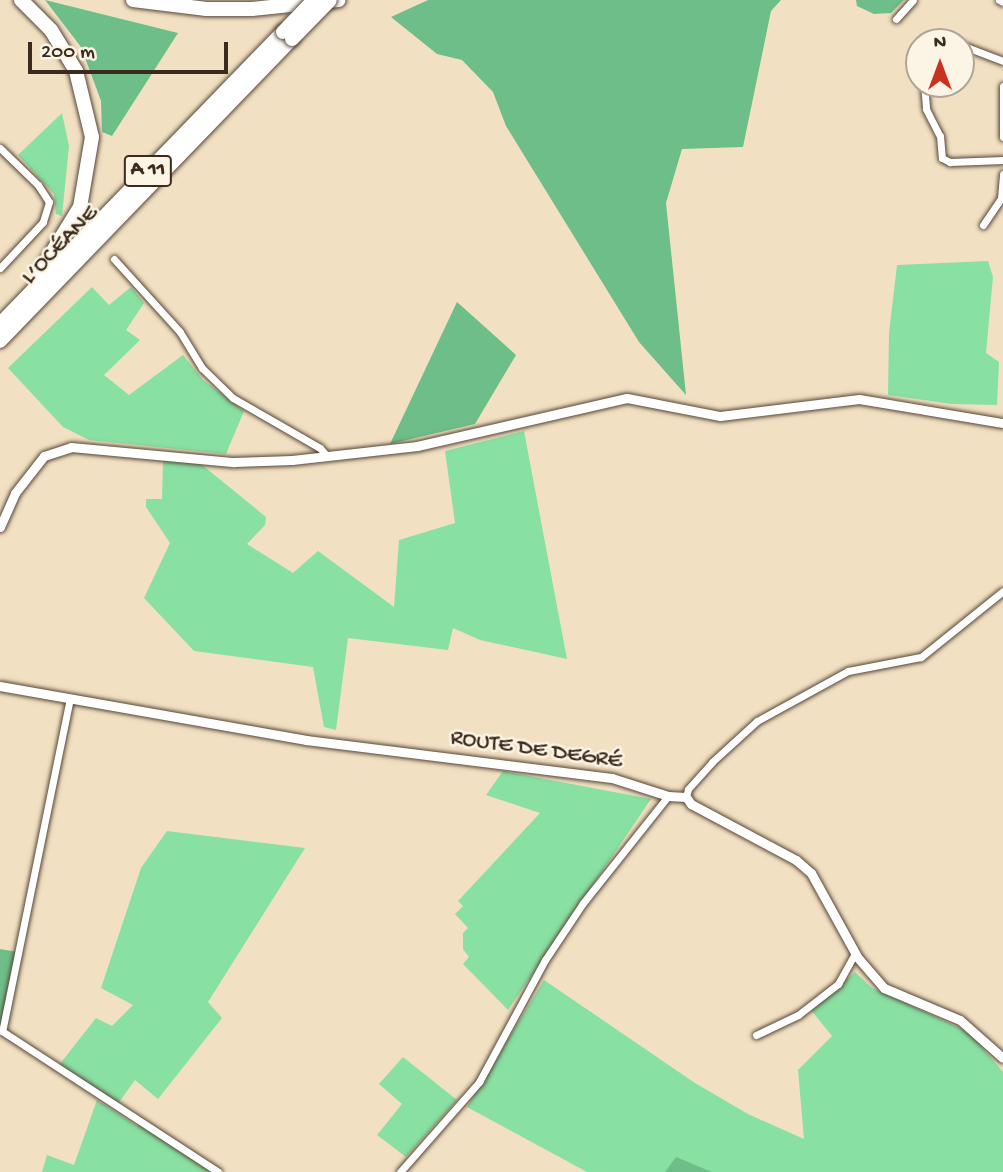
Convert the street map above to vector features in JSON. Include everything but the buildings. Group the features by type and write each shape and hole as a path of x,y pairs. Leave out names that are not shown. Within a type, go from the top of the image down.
{"highway":[{"path":"13,310 74,221 87,183 92,137 76,71 51,30 21,0"},
{"path":"133,0 170,6 252,9 339,0"},
{"name":"L’OCÉANE","path":"0,341 288,36 314,0"},
{"name":"L’OCÉANE","path":"0,324 288,36 330,0"}],"street":[{"path":"896,19 913,0"},
{"path":"975,51 1003,61"},
{"path":"1003,86 1003,137"},
{"path":"925,98 926,109 940,136 942,158 950,162 1003,160"},
{"path":"0,148 38,185 49,202 43,222 0,268"},
{"path":"984,225 1001,198 1003,174"},
{"path":"114,259 180,332 202,368 233,398 320,448 327,456"},
{"path":"0,527 15,493 44,456 58,449 88,448 234,463 327,456 417,446 627,398 720,416 852,399 1003,423"},
{"path":"686,797 688,789 712,762 757,721 848,671 909,662 926,654 1003,590"},
{"name":"ROUTE DE DEGRÉ","path":"0,686 306,740 612,778 668,796 686,797 811,873 855,953 884,988 960,1020 1003,1058"},
{"path":"70,698 2,1031 218,1172"},
{"path":"400,1172 479,1082 545,960 583,902 668,796"},
{"path":"756,1035 798,1015 838,984 855,953"}],"green space":[{"path":"45,0 178,33 112,136 102,132 101,101 81,47"},
{"path":"428,0 781,0 771,11 743,147 682,149 666,203 686,395 639,342 506,126 493,92 462,60 437,54 391,17"},
{"path":"856,0 904,0 891,13 874,14 857,6"},
{"path":"62,113 69,146 62,216 56,214 54,194 18,155"},
{"path":"988,261 993,277 986,353 999,362 997,405 952,404 888,395 889,333 897,265"},
{"path":"92,287 109,305 131,287 144,303 126,330 140,340 104,375 129,395 183,355 203,380 244,411 226,454 89,440 63,427 8,368"},
{"path":"457,302 516,355 475,424 390,444"},
{"path":"524,431 567,659 480,640 453,628 448,650 348,638 336,730 324,727 313,667 194,651 144,598 170,543 146,507 146,499 162,499 163,461 201,464 266,517 265,525 247,544 293,573 318,551 394,607 399,540 455,523 445,451"},
{"path":"503,771 651,799 508,1010 463,964 469,957 463,949 463,933 468,928 455,914 463,906 458,901 540,813 486,795"},
{"path":"167,831 305,848 208,1002 222,1018 158,1099 135,1080 117,1105 59,1065 96,1018 112,1026 133,1005 101,988 141,868"},
{"path":"0,949 18,952 0,1029"},
{"path":"855,972 872,988 969,1032 1003,1072 1003,1172 587,1172 467,1107 544,980 695,1083 748,1114 804,1139 798,1070 832,1036 811,1010"},
{"path":"403,1057 457,1100 406,1157 377,1135 402,1104 379,1084"},
{"path":"97,1100 137,1126 141,1120 220,1172 42,1172 47,1155 74,1165"},
{"path":"676,1157 712,1172 665,1172"}]}
